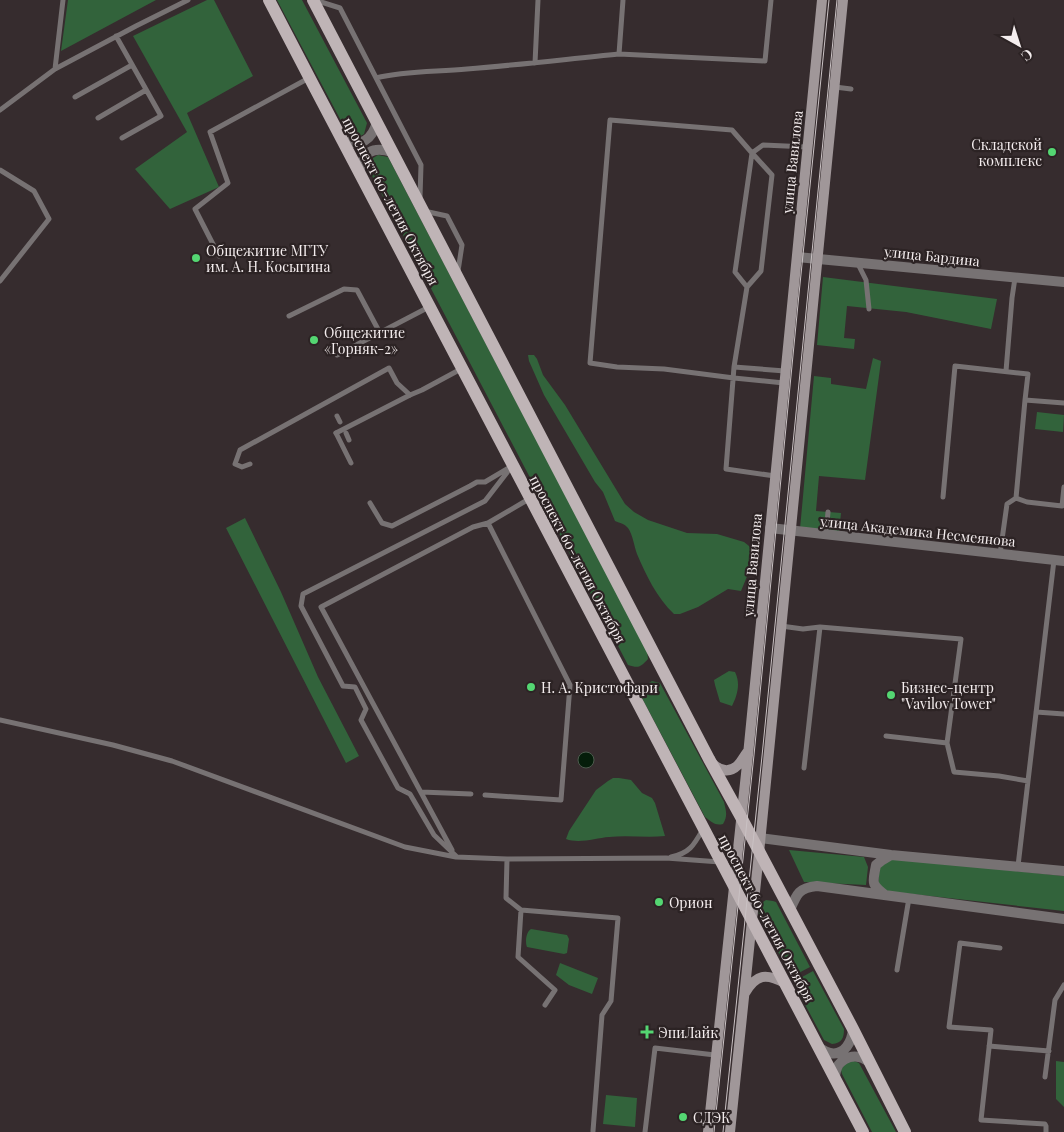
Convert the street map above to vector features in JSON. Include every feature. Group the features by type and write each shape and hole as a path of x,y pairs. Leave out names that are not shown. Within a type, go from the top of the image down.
{"main road":[{"name":"проспект 60-летия Октября","path":"269,0 529,499 863,1132"},
{"name":"проспект 60-летия Октября","path":"314,0 709,759 853,1028 905,1132"},
{"name":"улица Вавилова","path":"708,1132 749,750 822,0"},
{"path":"730,1132 843,0"},
{"path":"709,759 722,771 729,771 737,767 749,750"},
{"path":"744,994 749,986 760,977 768,976 785,983"}],"street":[{"path":"342,141 357,144 365,141 375,129 377,122"},
{"path":"359,172 364,157 370,151 376,149 392,152"},
{"name":"улица Бардина","path":"797,256 1064,282"},
{"name":"улица Академика Несмеянова","path":"770,528 1059,560"},
{"path":"760,838 891,855 1064,871"},
{"path":"863,892 870,887 874,865 867,852"},
{"path":"885,895 874,884 876,865 891,855"},
{"path":"790,910 796,896 805,887 818,886 1064,919"},
{"path":"818,1047 831,1053 838,1053 849,1045 853,1028"},
{"path":"835,1079 838,1066 850,1057 861,1058 870,1062"}],"lane":[{"path":"55,69 63,0"},
{"path":"0,110 55,69 188,0"},
{"path":"314,0 340,8 421,165 421,208 447,216 462,245 457,276"},
{"path":"534,63 538,0"},
{"path":"619,54 623,0"},
{"path":"376,78 395,73 434,72 619,54 765,61 771,0"},
{"path":"116,36 161,116 122,138"},
{"path":"75,97 132,65"},
{"path":"219,256 195,210 228,183 210,132 310,78"},
{"path":"834,87 851,89"},
{"path":"98,118 146,90"},
{"path":"775,476 726,469 734,378 734,367 748,287 761,271 772,175 732,130 610,120 590,364 664,370 734,378 784,383"},
{"path":"748,287 735,272 752,153 763,145 808,147"},
{"path":"0,170 34,191 49,219 0,281"},
{"path":"857,262 866,280 869,309"},
{"path":"1006,371 1015,278"},
{"path":"289,316 344,289 358,290 380,333"},
{"path":"337,355 430,307"},
{"path":"943,497 955,366 1028,374 1016,498"},
{"path":"734,367 785,371"},
{"path":"250,464 242,467 235,464 240,450 389,368 397,383 410,395"},
{"path":"350,463 336,433 462,369"},
{"path":"1025,400 1064,403"},
{"path":"337,416 340,422"},
{"path":"346,433 349,440"},
{"path":"370,503 382,523 392,526 477,482 485,482 512,466"},
{"path":"456,857 434,835 410,794 398,788 361,720 366,709 356,687 343,686 301,606 303,594 485,500 512,466"},
{"path":"1016,498 1027,502 1062,506 1064,487"},
{"path":"1000,554 1007,504 1016,498"},
{"path":"456,857 321,607 474,527 488,523 529,499"},
{"path":"826,535 828,512"},
{"path":"485,795 560,800 570,685 488,523"},
{"path":"1018,866 1036,712 1059,560"},
{"path":"781,626 803,629 820,627 961,639 947,743 954,772 1028,781"},
{"path":"804,768 820,627"},
{"path":"1036,712 1064,714"},
{"path":"0,720 113,745 172,761 405,848 456,857 507,859 666,858 722,862"},
{"path":"886,736 947,743"},
{"path":"421,792 471,794"},
{"path":"666,858 683,854 694,844 703,829"},
{"path":"507,859 506,898 521,910 618,918 611,1001 602,1015 595,1132"},
{"path":"897,970 909,898"},
{"path":"521,910 518,956 556,990 545,1005"},
{"path":"1000,948 960,943 949,1026 991,1030 981,1120 1045,1124 1046,1132"},
{"path":"1045,1077 1055,1000 1064,985"},
{"path":"989,1046 1049,1051"},
{"path":"645,1132 655,1048 715,1055"}],"green space":[{"path":"68,0 156,0 61,51"},
{"path":"207,0 214,0 253,76 187,113 219,187 170,209 135,169 187,132 133,36"},
{"path":"277,0 302,0 367,123 364,134 356,137 348,134"},
{"path":"378,155 388,157 647,651 648,659 641,666 628,665 368,168 373,158"},
{"path":"823,277 997,299 991,329 906,312 847,306 844,338 855,339 854,349 817,345"},
{"path":"528,355 534,355 537,359 543,375 565,405 625,504 634,512 648,520 687,533 717,534 744,542 749,546 751,551 748,574 741,591 728,589 698,607 680,614 674,614 668,608 657,594 644,570 630,531 625,525 615,521 603,492 595,482 544,395"},
{"path":"873,358 881,361 865,480 819,476 816,511 841,513 839,533 800,529 814,376 831,378 831,384 866,389"},
{"path":"1037,412 1064,415 1063,432 1035,429"},
{"path":"245,518 281,592 318,677 359,756 346,763 226,528"},
{"path":"729,671 735,672 738,681 737,694 732,706 720,702 714,680"},
{"path":"652,681 660,683 724,802 726,816 723,824 716,824 705,817 642,698 644,688"},
{"path":"613,778 631,780 642,793 652,798 665,836 616,836 582,841 566,839 569,831 596,790"},
{"path":"789,850 864,857 868,867 866,885 804,882"},
{"path":"892,858 1064,876 1064,911 885,891 878,885 880,864"},
{"path":"766,900 776,902 810,967 791,977 759,915 760,906"},
{"path":"531,929 567,935 569,939 567,953 527,947 526,937"},
{"path":"560,963 598,978 592,994 569,985 556,975"},
{"path":"813,971 844,1029 842,1040 832,1044 824,1040 793,982"},
{"path":"847,1061 859,1063 896,1132 872,1132 842,1074 841,1070"},
{"path":"1056,1061 1064,1062 1064,1107 1056,1099"},
{"path":"606,1095 637,1098 635,1127 603,1124"}],"shaded area":[{"path":"586,752 592,754 594,760 592,766 586,768 580,766 578,760 580,754"}],"tram line":[{"path":"714,1132 754,755 829,0"},
{"path":"723,1132 837,0"}],"place":[{"name":"Складской комплекс","path":"1052,152"},
{"name":"Общежитие МГТУ им. А. Н. Косыгина","path":"196,258"},
{"name":"Общежитие «Горняк-2»","path":"314,340"},
{"name":"Н. А. Кристофари","path":"531,687"},
{"name":"Бизнес-центр \"Vavilov Tower\"","path":"891,695"},
{"name":"Орион","path":"659,902"},
{"name":"ЭпиЛайк","path":"647,1032"},
{"name":"СДЭК","path":"683,1117"}]}
